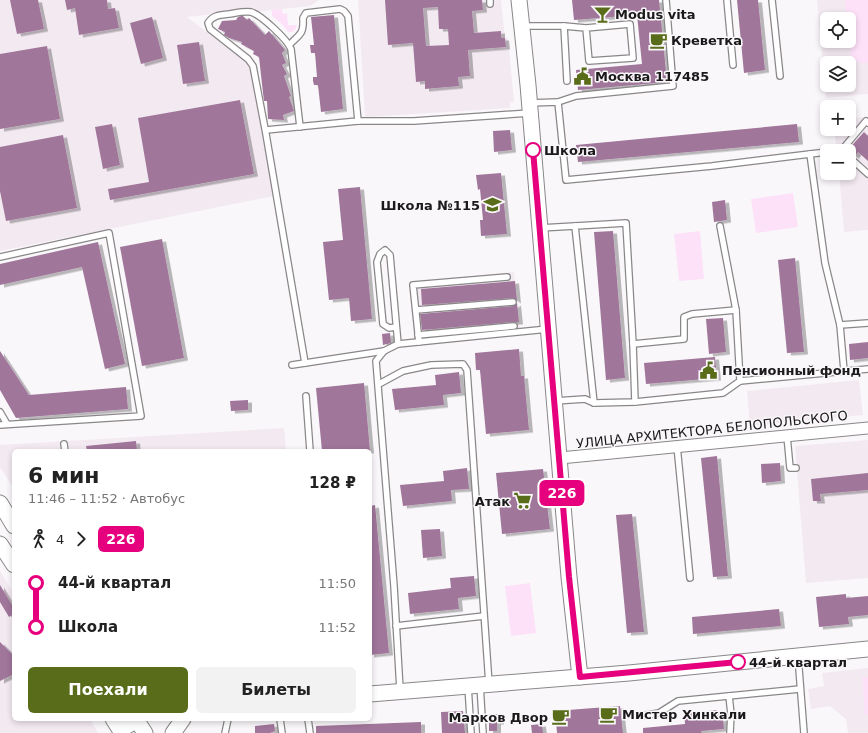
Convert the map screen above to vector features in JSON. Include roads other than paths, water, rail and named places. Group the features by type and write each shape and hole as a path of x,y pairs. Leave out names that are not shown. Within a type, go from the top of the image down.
{"street":[{"path":"519,0 530,108 569,577 580,677"},
{"name":"УЛИЦА АРХИТЕКТОРА БЕЛОПОЛЬСКОГО","path":"560,458 868,428"},
{"path":"0,503 12,523"},
{"path":"0,544 12,562"},
{"path":"372,694 580,677 868,649"},
{"path":"118,727 132,721"},
{"path":"138,721 145,733"},
{"path":"173,733 182,721"}],"lane":[{"path":"266,130 358,121 414,121 530,108 558,102 576,96 673,86 666,0"},
{"path":"727,0 733,65"},
{"path":"772,0 780,76"},
{"path":"289,45 302,32 304,28 302,18 306,13 340,9 348,16 358,121"},
{"path":"300,126 291,49 289,45 263,18 250,12 219,15 212,18 208,23 208,27 252,63 266,130 305,363"},
{"path":"521,26 534,25 586,28 630,24 633,58 588,61 586,28"},
{"path":"564,26 567,81"},
{"path":"558,102 566,180 712,166 820,153"},
{"path":"847,144 866,121 868,123"},
{"path":"810,154 825,263 840,325 844,371"},
{"path":"856,163 868,174"},
{"path":"540,228 626,223 635,402"},
{"path":"575,226 594,403"},
{"path":"720,226 736,310 740,381"},
{"path":"0,257 109,233 141,416 0,425"},
{"path":"396,327 389,328 383,324 377,262 380,254 385,250 390,255 398,344"},
{"path":"419,342 413,285 507,277"},
{"path":"416,310 513,302"},
{"path":"633,344 684,339 684,317 692,314 736,310"},
{"path":"840,325 868,323"},
{"path":"418,335 514,326"},
{"path":"292,365 384,351 398,344 548,329"},
{"path":"384,351 376,361 376,375 379,384 400,692"},
{"path":"379,384 404,372 431,365 463,364 467,370 484,616 479,685 471,733"},
{"path":"554,402 585,399 594,403 635,402 723,394 740,381 868,369"},
{"path":"306,396 310,449"},
{"path":"0,412 7,424"},
{"path":"787,436 790,468 796,468"},
{"path":"64,444 65,449"},
{"path":"677,446 690,578"},
{"path":"396,626 484,616"},
{"path":"798,656 804,733"},
{"path":"479,685 483,733"},
{"path":"641,716 659,713 678,701 800,689"},
{"path":"729,696 731,714 730,733"},
{"path":"225,733 228,721"},
{"path":"280,721 282,733"},
{"path":"308,721 310,733"}],"place":[{"name":"Modus vita","path":"602,14"},
{"name":"Креветка","path":"658,40"},
{"name":"Москва 117485","path":"582,76"},
{"name":"Школа","path":"533,150"},
{"name":"Школа №115","path":"493,205"},
{"name":"Пенсионный фонд","path":"709,370"},
{"name":"Атак","path":"523,501"},
{"name":"44-й квартал","path":"738,662"},
{"name":"Мистер Хинкали","path":"609,714"},
{"name":"Марков Двор","path":"561,717"}]}
